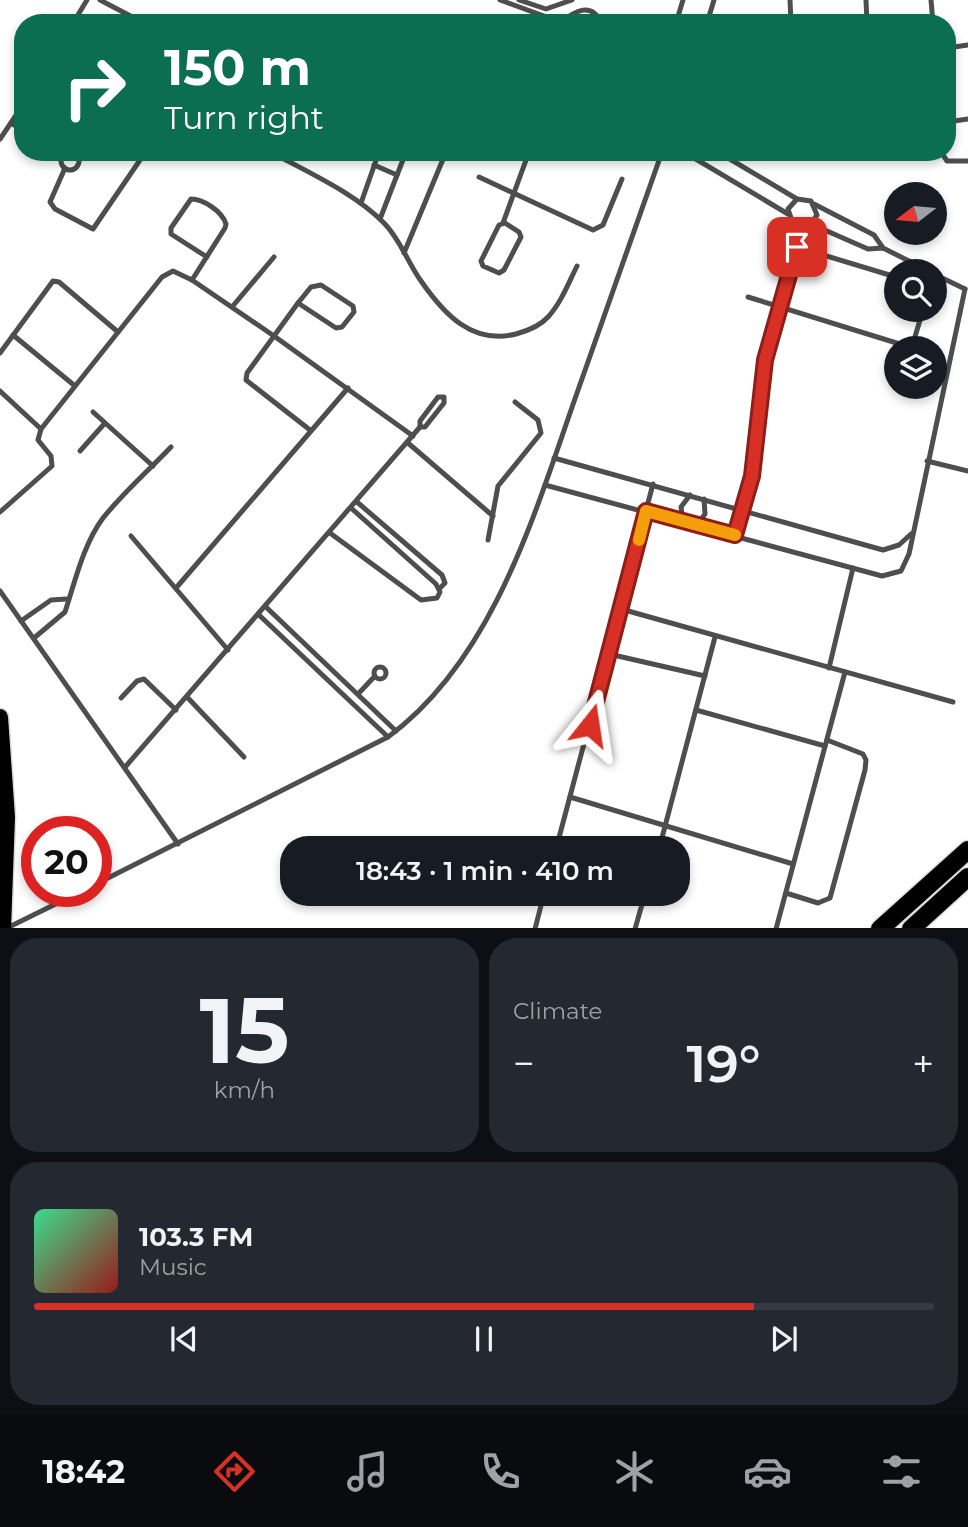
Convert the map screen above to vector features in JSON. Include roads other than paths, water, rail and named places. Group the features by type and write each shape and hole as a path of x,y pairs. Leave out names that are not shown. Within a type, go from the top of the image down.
{"highway":[{"path":"881,928 968,850"},
{"path":"912,928 968,877"}],"main road":[{"path":"0,718 7,817 4,928"}],"lane":[{"path":"100,0 127,14"},
{"path":"500,0 537,14"},
{"path":"519,0 546,9 572,0"},
{"path":"571,14 576,10 586,9 596,14"},
{"path":"0,139 14,118"},
{"path":"61,161 65,168"},
{"path":"65,168 75,168 77,161"},
{"path":"65,168 50,198 51,206 93,229 139,161"},
{"path":"287,161 361,203 380,219 424,286 452,319 475,332 493,337 521,333 547,318 577,266"},
{"path":"361,203 376,161"},
{"path":"380,219 402,161"},
{"path":"404,253 442,161"},
{"path":"503,223 519,232 521,237 504,270 499,273 484,266 481,261 503,223 526,161"},
{"path":"112,876 388,737 433,695 474,642 491,612 545,485 659,161"},
{"path":"699,161 788,214 793,224 808,226 868,249 883,248"},
{"path":"733,161 797,198 807,199 874,235 883,248 905,259"},
{"path":"374,165 397,175"},
{"path":"478,177 593,230 603,225 622,179"},
{"path":"788,214 790,205 797,198"},
{"path":"192,280 207,257 225,228 225,219 198,200 191,199 171,228 171,234 207,257"},
{"path":"735,535 752,476 765,360 797,247 817,215 814,204"},
{"path":"797,247 884,273"},
{"path":"232,307 274,257"},
{"path":"0,512 52,466 51,456 38,440 41,429 165,274 177,271 274,336 413,436"},
{"path":"545,485 882,576 901,571 909,554 911,534 966,289 947,280"},
{"path":"0,353 48,285 56,281 118,332"},
{"path":"298,303 339,328 354,312 351,303 321,285 311,287 298,303 247,373 247,383 310,430"},
{"path":"748,297 903,345 914,340 919,322"},
{"path":"13,335 75,386"},
{"path":"176,588 348,388"},
{"path":"0,391 41,429"},
{"path":"126,766 408,443 438,397 444,397 444,402 425,427 420,427"},
{"path":"488,540 498,486 541,433 538,420 515,402"},
{"path":"93,412 153,466"},
{"path":"80,451 105,423"},
{"path":"408,443 493,516"},
{"path":"34,638 65,612 66,599 102,519 171,447"},
{"path":"554,458 883,550 899,545 911,534"},
{"path":"927,461 968,471"},
{"path":"560,836 653,484"},
{"path":"683,521 681,507 690,495"},
{"path":"697,525 705,514 704,499"},
{"path":"330,533 421,600 437,598 439,589 445,583 444,577 357,502"},
{"path":"351,509 439,589"},
{"path":"379,533 384,526"},
{"path":"131,536 228,650"},
{"path":"405,556 412,549"},
{"path":"829,668 853,568"},
{"path":"0,591 126,766 178,844"},
{"path":"21,621 51,600 66,599"},
{"path":"266,607 396,731"},
{"path":"621,609 953,702"},
{"path":"259,615 388,737"},
{"path":"662,836 715,637"},
{"path":"609,653 705,676"},
{"path":"776,928 845,672"},
{"path":"358,694 375,676"},
{"path":"121,698 142,679 176,710"},
{"path":"187,697 244,757"},
{"path":"696,710 826,743 863,754 866,760 830,898 818,903 786,893"},
{"path":"570,797 793,864"},
{"path":"535,928 541,906"},
{"path":"635,928 642,906"},
{"path":"6,928 49,907"}]}
